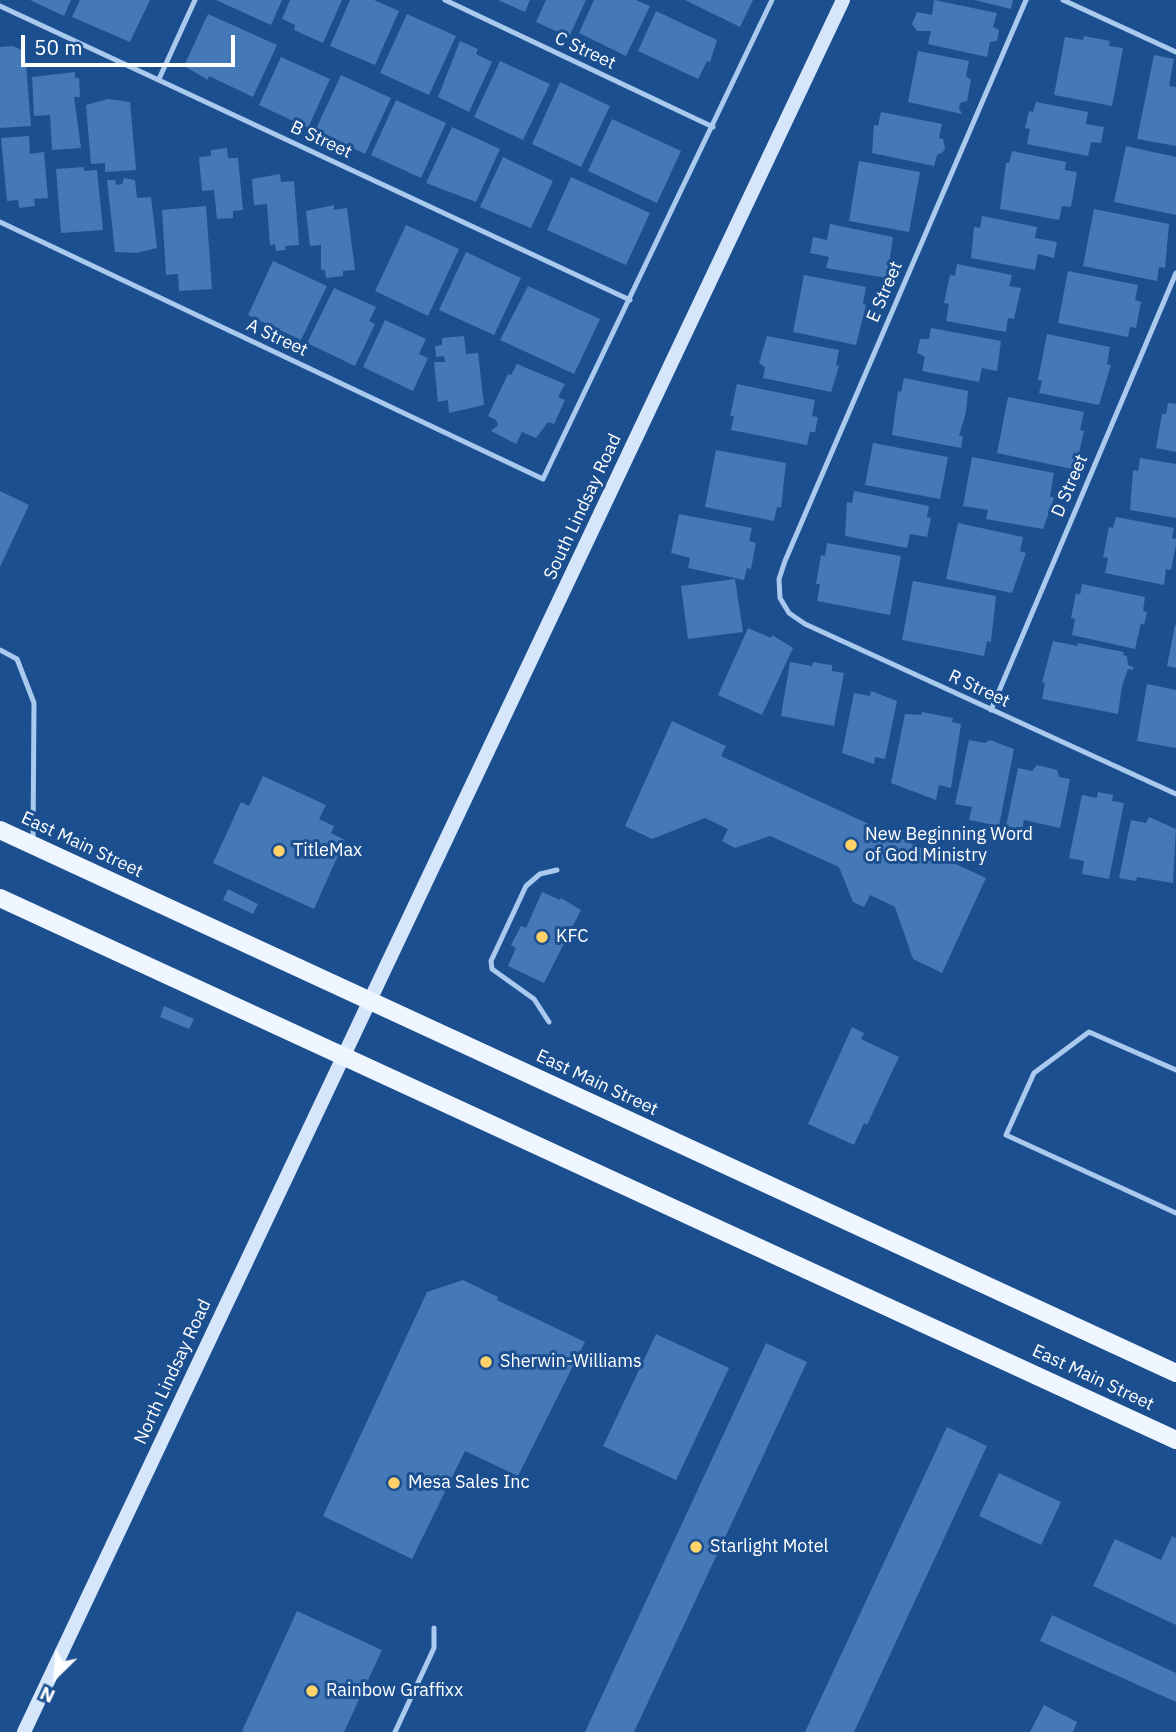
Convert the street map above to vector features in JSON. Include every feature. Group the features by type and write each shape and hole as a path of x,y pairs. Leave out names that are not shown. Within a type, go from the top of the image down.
{"main road":[{"name":"South Lindsay Road","path":"358,1030 843,0"},
{"name":"East Main Street","path":"0,831 1176,1373"},
{"name":"East Main Street","path":"0,898 1176,1440"},
{"name":"North Lindsay Road","path":"24,1732 358,1030"}],"lane":[{"path":"159,79 195,0"},
{"name":"C Street","path":"445,0 713,127"},
{"path":"630,300 772,0"},
{"name":"E Street","path":"780,598 779,579 785,561 1026,0"},
{"path":"1063,0 1176,52"},
{"name":"B Street","path":"0,6 630,300"},
{"name":"A Street","path":"0,222 543,479 630,300"},
{"name":"D Street","path":"990,710 1176,273"},
{"name":"R Street","path":"780,598 789,613 805,624 1176,794"},
{"path":"0,650 17,659 34,703 33,846"},
{"path":"549,1022 534,999 492,969 491,961 526,886 540,874 557,870"},
{"path":"1176,1070 1089,1032 1034,1073 1006,1136 1176,1213"},
{"path":"395,1732 434,1648 434,1628"}],"building":[{"path":"30,0 71,0 64,16"},
{"path":"80,0 150,0 130,42 72,17"},
{"path":"216,0 282,0 271,25"},
{"path":"290,0 342,0 323,43 294,30 295,25 282,19"},
{"path":"350,0 374,0 399,11 375,65 330,46"},
{"path":"498,0 530,0 525,12"},
{"path":"546,0 586,0 569,37 536,22"},
{"path":"594,0 636,0 650,6 626,56 579,33"},
{"path":"685,0 753,0 740,27"},
{"path":"934,0 997,13 993,27 999,30 997,41 990,42 987,57 928,44 931,31 917,31 912,24 917,12 932,15"},
{"path":"974,0 1013,0 1011,9"},
{"path":"656,11 717,40 710,62 707,61 698,79 638,51"},
{"path":"208,14 277,45 253,97 209,76 208,80 184,66"},
{"path":"407,14 456,36 429,95 380,73"},
{"path":"1084,36 1110,41 1109,46 1123,48 1112,106 1054,95 1065,37 1083,40"},
{"path":"460,41 478,49 476,54 492,62 469,112 438,97"},
{"path":"13,46 25,52 31,126 0,128 0,47"},
{"path":"918,51 969,61 966,76 971,80 967,101 960,103 962,114 908,102"},
{"path":"1154,55 1174,59 1169,86 1176,87 1176,146 1137,139"},
{"path":"281,57 330,79 308,128 259,105"},
{"path":"500,61 550,84 523,140 474,117"},
{"path":"75,72 75,78 79,78 80,97 74,97 81,148 52,150 50,115 34,116 32,77"},
{"path":"341,75 391,98 365,154 316,129"},
{"path":"560,82 610,106 581,167 532,144"},
{"path":"108,99 130,102 136,170 105,172 105,163 91,164 86,105"},
{"path":"396,100 446,123 421,178 371,155"},
{"path":"1036,102 1088,112 1086,124 1104,127 1101,143 1091,142 1088,156 1027,144 1030,129 1025,128 1029,111 1033,112"},
{"path":"881,112 942,124 939,138 943,139 945,148 937,155 934,166 872,153 874,125 878,126"},
{"path":"612,119 681,151 657,203 588,171"},
{"path":"452,127 500,149 476,202 426,183"},
{"path":"29,136 30,154 44,152 48,198 34,199 35,206 19,208 18,200 7,201 1,138"},
{"path":"1126,146 1176,157 1176,215 1114,202"},
{"path":"227,148 228,158 238,158 243,210 233,211 233,218 217,219 214,190 202,191 199,157 211,156 211,150"},
{"path":"1012,151 1066,162 1065,170 1077,172 1071,207 1062,206 1059,220 1000,209 1006,163 1009,163"},
{"path":"503,157 553,181 531,228 480,207"},
{"path":"859,161 920,172 909,232 849,221"},
{"path":"84,167 84,171 97,170 103,230 61,233 56,169"},
{"path":"280,174 281,182 294,181 299,245 285,246 286,250 276,251 275,244 270,245 267,204 254,205 252,179"},
{"path":"571,177 650,213 626,265 547,230"},
{"path":"124,178 135,180 137,198 151,197 157,248 136,253 115,252 107,180 115,180 116,185 122,184"},
{"path":"334,205 334,210 347,208 355,270 343,271 343,276 326,278 325,270 321,270 321,245 310,246 306,211"},
{"path":"206,206 212,289 179,291 178,274 166,275 162,210"},
{"path":"1094,209 1169,224 1165,268 1159,267 1157,281 1083,266"},
{"path":"982,216 1037,227 1035,238 1057,242 1054,258 1038,254 1035,270 971,258 974,227 980,228"},
{"path":"830,224 893,237 887,278 826,268 829,257 810,253 813,237 827,240"},
{"path":"406,225 459,249 428,316 375,291"},
{"path":"466,252 521,278 494,335 439,310"},
{"path":"273,261 327,286 301,340 248,315"},
{"path":"957,264 1012,275 1009,286 1021,288 1014,319 1008,318 1006,332 946,321 949,304 944,303 950,275 955,276"},
{"path":"1068,271 1138,285 1135,300 1141,302 1136,328 1130,327 1128,337 1058,323"},
{"path":"804,275 866,287 863,304 866,305 856,345 793,332"},
{"path":"528,286 600,319 574,374 500,340"},
{"path":"334,288 376,307 369,321 375,324 355,366 307,343"},
{"path":"385,320 426,339 419,354 428,358 413,391 363,367"},
{"path":"931,328 1001,341 997,371 982,368 979,382 922,371 925,357 917,353 920,339 929,339"},
{"path":"1047,334 1110,347 1107,364 1111,365 1099,405 1039,393 1042,381 1038,380"},
{"path":"464,336 466,354 478,353 484,405 449,413 448,400 438,402 434,362 445,362 444,356 436,357 435,346 442,345 442,338"},
{"path":"767,336 839,350 836,365 839,366 831,392 763,378 765,367 759,363"},
{"path":"517,364 565,384 558,397 565,400 554,424 548,422 536,438 522,432 516,444 491,431 498,425 496,420 488,416 508,374 511,375"},
{"path":"904,378 968,391 966,412 959,436 963,436 961,448 892,435 898,391 901,392"},
{"path":"737,384 815,400 812,416 818,417 815,432 810,432 807,445 731,430 734,416 730,416"},
{"path":"1008,397 1084,412 1080,430 1084,431 1078,457 1075,457 1072,469 997,453"},
{"path":"1168,403 1176,404 1176,452 1156,448 1162,414 1166,414"},
{"path":"873,443 948,457 940,499 865,485"},
{"path":"716,450 786,463 781,508 777,507 774,521 705,507"},
{"path":"972,457 1054,473 1050,496 1054,498 1043,529 986,519 988,510 963,506"},
{"path":"1140,458 1176,464 1176,518 1130,510 1133,470 1138,471"},
{"path":"0,491 29,505 0,567"},
{"path":"854,491 929,506 927,517 931,518 927,537 910,534 907,548 845,536 847,502 852,503"},
{"path":"679,514 752,528 749,541 756,543 751,569 747,568 744,580 688,568 690,558 671,553"},
{"path":"1116,517 1174,528 1172,538 1176,539 1176,545 1171,570 1166,569 1164,585 1105,573 1108,558 1103,557 1109,527 1113,528"},
{"path":"958,523 1023,537 1020,551 1026,553 1012,593 946,579"},
{"path":"827,543 901,556 890,615 817,601 820,584 816,584 821,555 825,556"},
{"path":"735,579 743,632 688,639 681,586"},
{"path":"913,581 996,596 991,642 987,641 984,656 902,640"},
{"path":"1082,584 1145,597 1143,611 1147,612 1144,625 1141,623 1135,649 1072,635 1075,619 1071,618 1076,593 1080,595"},
{"path":"1176,625 1176,668 1167,666"},
{"path":"748,628 771,638 772,635 793,648 762,715 718,695"},
{"path":"1053,641 1124,652 1128,665 1133,667 1133,670 1128,669 1122,686 1118,714 1042,699 1045,683 1042,682"},
{"path":"790,662 812,666 813,662 832,665 832,671 844,673 834,726 781,716"},
{"path":"1147,684 1176,690 1176,748 1137,741"},
{"path":"871,691 897,701 885,759 875,757 874,764 842,753 854,693 870,696"},
{"path":"922,712 953,718 952,722 961,724 951,788 939,785 936,800 891,783 905,714 921,715"},
{"name":"New Beginning Word of God Ministry","path":"672,721 726,746 721,756 986,878 942,973 913,959 895,907 870,895 864,907 853,902 839,867 770,836 735,848 722,841 728,829 705,818 652,839 625,826"},
{"path":"969,740 985,743 990,740 1014,749 999,826 969,820 972,807 955,804"},
{"path":"1037,765 1057,770 1059,777 1070,779 1060,828 1024,820 1022,829 1006,826 1018,768 1032,771"},
{"name":"TitleMax","path":"263,776 326,805 319,819 334,826 331,833 345,840 314,909 213,863 241,802 249,806"},
{"path":"1098,792 1113,795 1112,801 1124,803 1109,879 1082,874 1084,861 1069,858 1082,795 1097,798"},
{"path":"1149,817 1176,829 1173,883 1137,877 1136,881 1119,878 1131,820 1146,823"},
{"path":"228,889 258,904 253,914 223,900"},
{"name":"KFC","path":"542,892 560,900 561,898 581,910 544,983 508,966 516,948 511,945 521,926 526,928"},
{"path":"164,1006 194,1019 189,1029 160,1017"},
{"path":"852,1027 864,1033 861,1039 899,1057 867,1125 864,1123 854,1145 808,1124"},
{"name":"Sherwin-Williams","path":"463,1280 498,1297 497,1300 585,1342 518,1476 465,1451 412,1559 323,1516 427,1292"},
{"path":"656,1334 729,1368 676,1480 603,1446"},
{"name":"Starlight Motel","path":"766,1343 807,1362 634,1732 585,1732"},
{"path":"947,1427 987,1446 854,1732 805,1732"},
{"path":"999,1473 1061,1502 1041,1545 979,1516"},
{"path":"1172,1536 1176,1538 1176,1625 1093,1586 1115,1539 1161,1560"},
{"name":"Rainbow Graffixx","path":"297,1611 382,1650 344,1732 244,1732 242,1731"},
{"path":"1052,1615 1176,1673 1176,1702 1040,1641"},
{"path":"1044,1705 1077,1722 1073,1732 1030,1732"}],"place":[{"name":"New Beginning Word of God Ministry","path":"851,845"},
{"name":"TitleMax","path":"279,851"},
{"name":"KFC","path":"542,937"},
{"name":"Sherwin-Williams","path":"486,1362"},
{"name":"Mesa Sales Inc","path":"394,1483"},
{"name":"Starlight Motel","path":"696,1547"},
{"name":"Rainbow Graffixx","path":"312,1691"}]}
